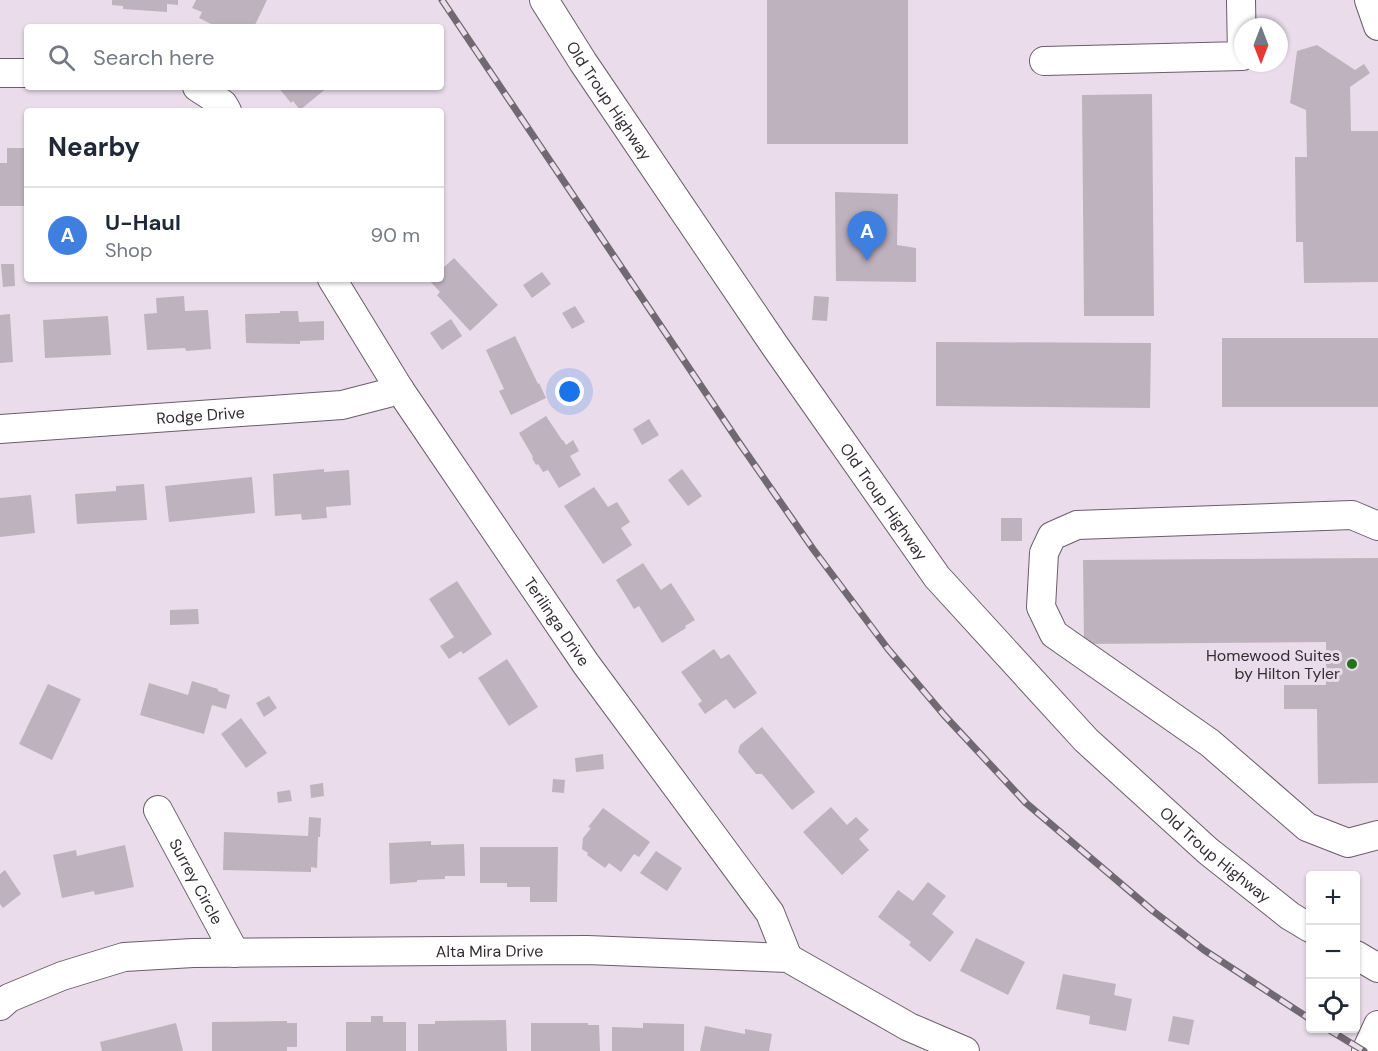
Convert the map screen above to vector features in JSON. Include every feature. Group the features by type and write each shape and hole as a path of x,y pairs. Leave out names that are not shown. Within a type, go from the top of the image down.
{"street":[{"name":"Old Troup Highway","path":"544,0 775,345 937,577 1086,740 1208,851 1290,916 1306,925"},
{"path":"1044,61 1242,56 1241,0"},
{"path":"1369,0 1378,27"},
{"path":"0,73 24,73"},
{"path":"202,90 223,104 225,108"},
{"name":"Terilinga Drive","path":"334,282 400,390 586,664 770,913 788,958"},
{"name":"Rodge Drive","path":"0,429 342,405 400,390"},
{"path":"1378,526 1352,515 1077,525 1052,536 1044,553 1041,607 1054,634 1210,743 1307,827 1348,843 1378,836"},
{"name":"Surrey Circle","path":"158,810 235,953"},
{"name":"Alta Mira Drive","path":"0,1006 9,998 62,976 124,957 235,953 587,950 788,958 909,1027 965,1051"},
{"path":"1360,957 1378,968"}],"building":[{"path":"112,0 178,0 178,5 167,4 167,12 123,9 123,6 112,5"},
{"path":"196,0 267,0 255,24 211,24 199,18 202,12 192,8"},
{"path":"767,0 908,0 908,144 767,144"},
{"path":"1317,45 1355,70 1364,64 1370,73 1350,87 1351,131 1378,131 1378,282 1304,283 1303,242 1296,242 1295,157 1307,157 1306,110 1290,103 1297,51"},
{"path":"280,90 324,90 302,108 298,108 293,101 291,103"},
{"path":"1152,94 1154,316 1084,316 1082,95"},
{"path":"7,148 24,148 24,206 0,206 0,163 7,163"},
{"path":"835,192 898,194 897,245 916,248 916,282 836,281"},
{"path":"454,258 498,305 470,331 437,295 440,292 431,282 444,282 444,267"},
{"path":"1,264 14,264 15,286 3,287"},
{"path":"542,272 551,284 532,298 523,285"},
{"path":"184,296 185,311 208,310 211,349 147,350 144,314 157,313 156,298"},
{"path":"814,296 829,297 827,321 812,320"},
{"path":"575,306 585,322 572,329 562,313"},
{"path":"280,311 298,311 299,322 324,321 324,340 300,341 300,344 246,343 245,314 280,313"},
{"path":"10,314 13,362 0,363 0,315"},
{"path":"108,316 111,355 45,358 43,320"},
{"path":"451,319 462,336 442,350 430,333"},
{"path":"515,336 546,398 511,415 499,391 504,389 486,350"},
{"path":"1222,338 1378,338 1378,407 1222,407"},
{"path":"936,342 1151,343 1150,408 936,406"},
{"path":"546,416 566,445 573,440 579,451 570,456 581,475 559,488 548,470 543,472 538,464 536,465 519,433"},
{"path":"649,419 659,435 642,445 633,429"},
{"path":"324,469 324,472 349,470 351,505 326,507 327,518 302,520 301,514 275,516 273,474"},
{"path":"682,469 702,496 688,506 668,480"},
{"path":"252,477 255,513 169,522 165,486"},
{"path":"144,484 147,520 77,524 75,494 116,491 116,486"},
{"path":"594,487 608,507 617,502 630,522 621,528 632,545 603,564 564,506"},
{"path":"31,495 35,533 0,537 0,498"},
{"path":"1001,518 1022,518 1022,541 1001,541"},
{"name":"Homewood Suites by Hilton Tyler","path":"1378,558 1378,783 1318,784 1317,709 1284,709 1284,685 1326,685 1326,642 1084,644 1083,560"},
{"path":"643,563 661,590 671,583 695,620 662,643 639,606 634,609 616,580"},
{"path":"457,581 492,634 463,654 461,651 449,659 440,646 454,637 429,599"},
{"path":"198,609 199,624 170,625 170,610"},
{"path":"714,649 721,659 729,654 757,693 734,709 726,699 705,714 698,704 702,701 681,672"},
{"path":"507,659 538,707 509,726 478,678"},
{"path":"192,681 230,695 226,709 212,705 204,734 140,715 149,683 188,695"},
{"path":"48,684 81,699 52,760 19,744"},
{"path":"269,696 277,708 264,717 256,703"},
{"path":"241,718 267,753 246,768 221,734"},
{"path":"762,727 815,792 792,810 762,774 756,774 738,752 740,745"},
{"path":"603,754 604,769 576,772 575,758"},
{"path":"553,779 565,780 564,793 552,792"},
{"path":"323,783 324,796 311,798 310,785"},
{"path":"290,790 292,801 278,803 277,792"},
{"path":"831,807 847,825 856,817 869,830 859,839 869,850 842,875 803,832"},
{"path":"603,808 650,842 639,857 634,854 621,872 609,863 605,868 582,849 583,838 591,828 588,827"},
{"path":"309,817 321,818 317,868 311,867 311,872 223,870 224,832 308,836"},
{"path":"431,841 431,845 464,844 465,876 445,876 445,879 390,884 389,843"},
{"path":"125,845 134,887 95,895 94,891 62,898 53,855 76,850 77,856"},
{"path":"480,847 558,847 557,902 530,902 530,887 507,887 507,883 480,883"},
{"path":"656,851 682,868 667,891 640,873"},
{"path":"5,870 21,894 3,908 0,904 0,874"},
{"path":"928,882 946,896 932,914 954,932 930,962 909,945 911,942 878,917 898,890 913,901"},
{"path":"976,938 1025,962 1008,995 960,971"},
{"path":"1063,974 1116,984 1114,995 1132,999 1126,1031 1089,1024 1090,1016 1056,1009"},
{"path":"371,1016 383,1016 383,1022 406,1022 406,1051 346,1051 346,1022 371,1022"},
{"path":"1173,1016 1194,1020 1189,1045 1168,1041"},
{"path":"506,1020 507,1051 418,1051 418,1024 435,1024 435,1021"},
{"path":"287,1021 287,1023 297,1023 297,1047 287,1047 287,1051 212,1051 212,1022"},
{"path":"176,1023 183,1051 102,1051 100,1042"},
{"path":"531,1023 599,1025 600,1051 531,1051"},
{"path":"643,1023 684,1024 684,1051 612,1051 612,1027 643,1028"},
{"path":"705,1026 745,1034 745,1029 772,1034 769,1051 700,1051"}],"railway":[{"path":"442,0 813,549 888,649 944,715 1026,803 1153,911 1204,950 1306,1016"},
{"path":"1334,1033 1364,1051"}],"place":[{"name":"U-Haul","path":"867,261"},
{"name":"Homewood Suites by Hilton Tyler","path":"1352,664"}]}
